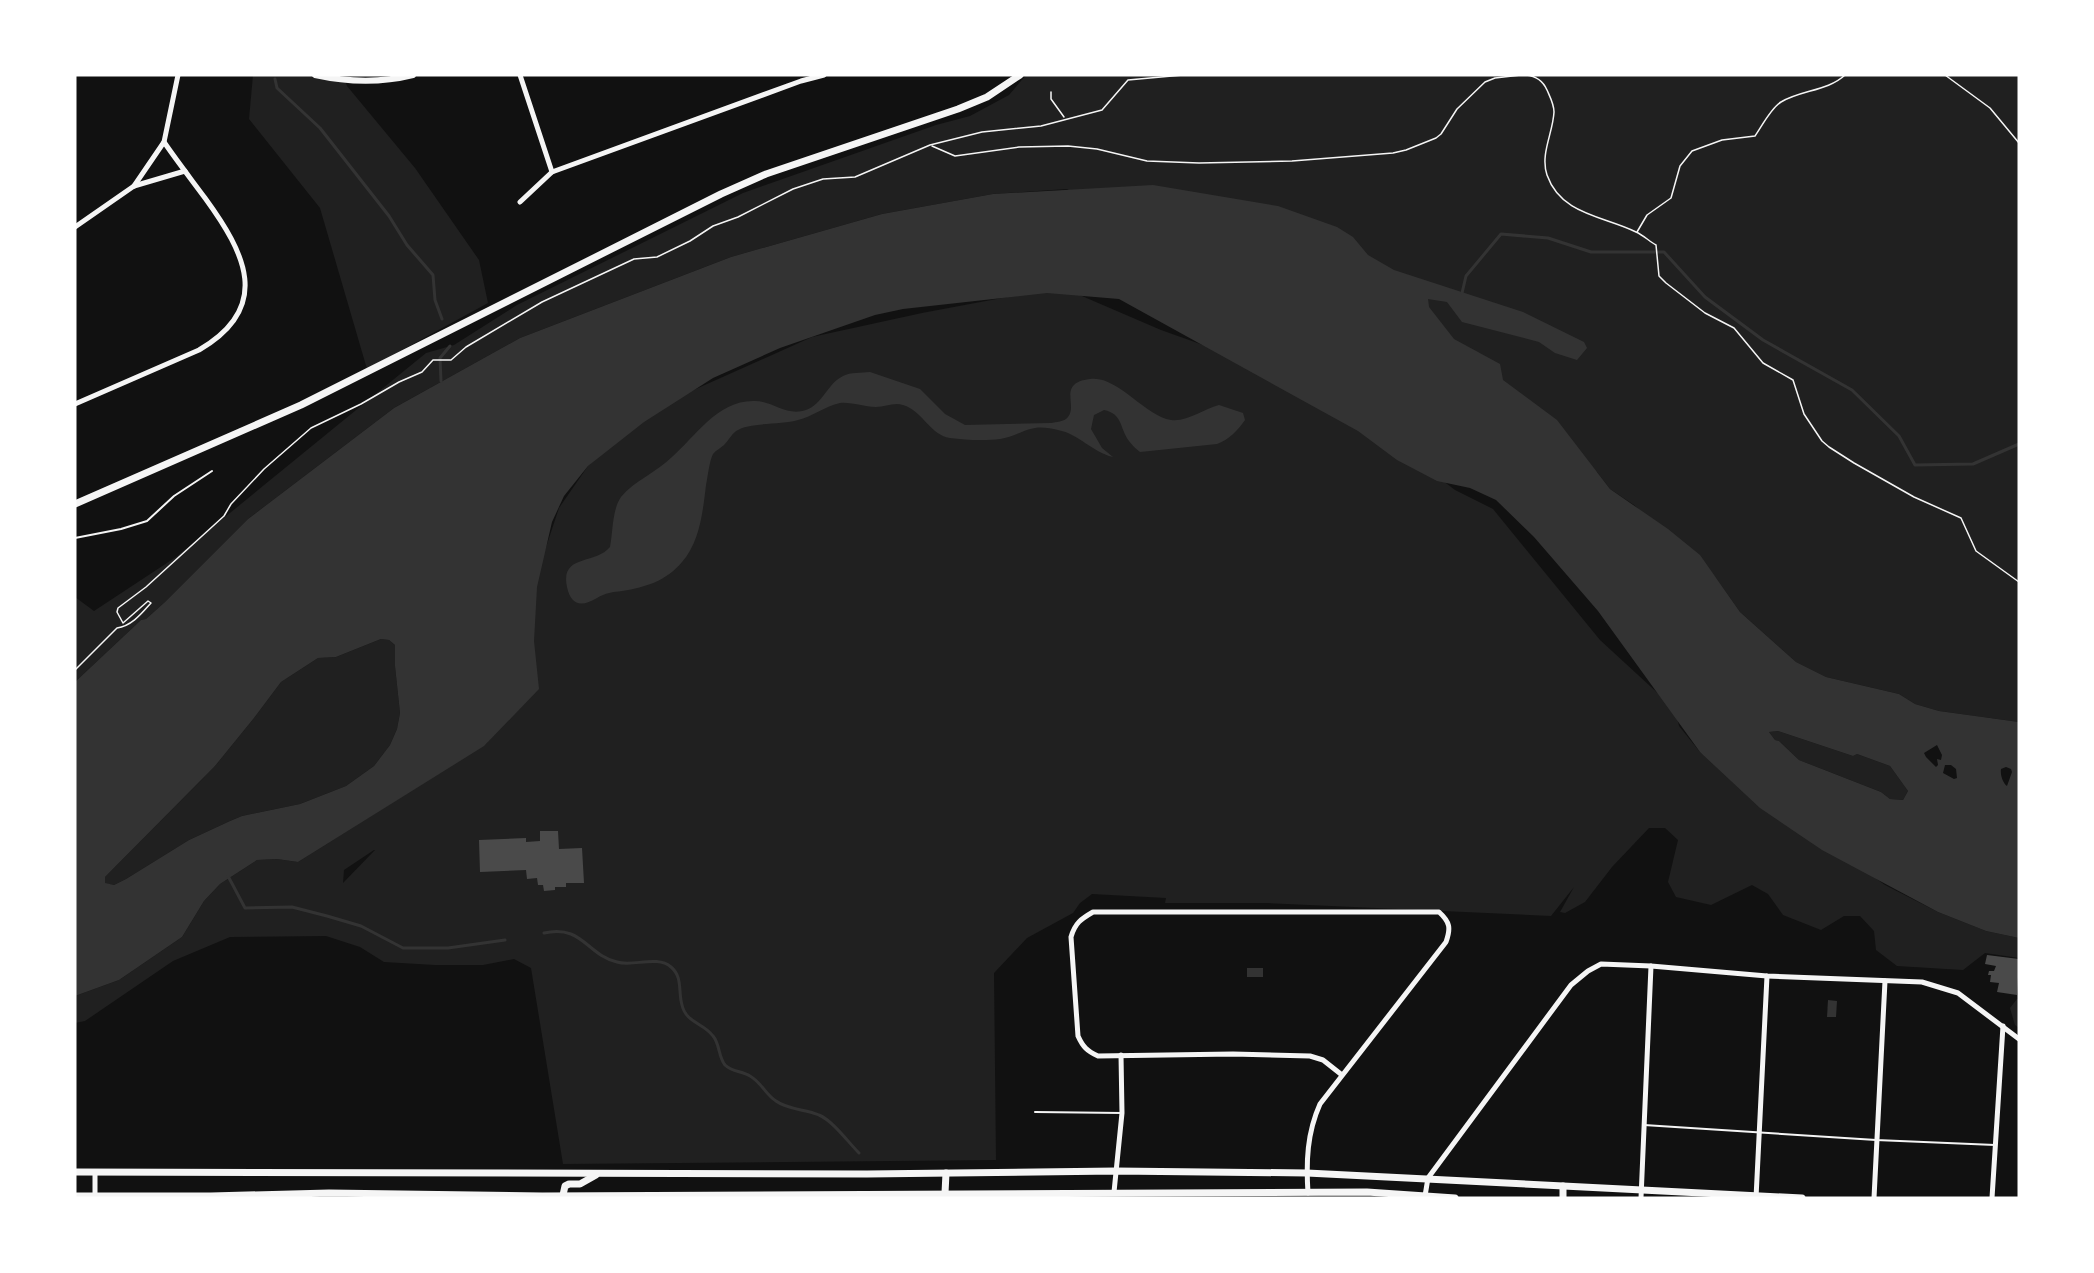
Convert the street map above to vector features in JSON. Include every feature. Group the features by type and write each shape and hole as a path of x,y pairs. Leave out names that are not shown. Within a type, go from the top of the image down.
{"main road":[{"path":"75,504 301,405 721,194 766,174 958,109 987,97 1019,76"},
{"path":"75,1172 946,1173 1116,1171 1307,1173 1563,1186 1642,1194 1802,1198"},
{"path":"563,1195 565,1186 580,1184 598,1173"},
{"path":"945,1192 946,1173"},
{"path":"1563,1186 1563,1198"},
{"path":"75,1196 1367,1192 1455,1198"}],"street":[{"path":"134,186 164,142 178,75"},
{"path":"315,75 369,81 413,75"},
{"path":"520,75 552,172"},
{"path":"520,202 552,172 790,85 824,75"},
{"path":"75,404 199,350 226,331 241,305 245,276 234,242 164,142"},
{"path":"75,227 134,186 185,171"},
{"path":"1308,1193 1309,1137 1312,1120 1320,1104 1446,942 1450,933 1450,924 1439,912 1093,912 1080,919 1074,927 1071,937 1078,1036 1083,1047 1090,1053 1098,1056 1233,1053 1310,1056 1323,1060 1342,1075"},
{"path":"1425,1196 1428,1178 1571,985 1601,964 1767,976 1922,982 1958,993 2019,1039"},
{"path":"1642,1194 1651,966"},
{"path":"1756,1197 1767,976"},
{"path":"1874,1198 1885,981"},
{"path":"1992,1198 2003,1026"},
{"path":"1114,1192 1122,1113 1122,1055"},
{"path":"95,1172 95,1197"}],"lane":[{"path":"75,538 121,529 147,521 174,496 212,471"},
{"path":"1035,1112 1122,1113"},
{"path":"1644,1125 1995,1145"}],"path":[{"path":"75,670 117,628 124,627 138,617 151,601 148,601 123,623 118,617 118,608 224,516 231,504 264,469 296,440 319,423 422,372 433,360 452,360 466,347 542,302 634,259 657,257 690,241 713,226 738,217 794,189 823,179 860,175 930,145 982,132 1041,126 1065,118 1085,115 1102,110 1128,80 1183,75"},
{"path":"930,145 955,156 1019,147 1068,146 1097,149 1146,161 1199,162 1292,161 1393,153 1436,138 1457,109 1485,82 1496,78 1521,75"},
{"path":"1526,75 1534,76 1544,84 1553,105 1554,114 1545,157 1546,173 1554,190 1566,202 1584,213 1637,232 1656,245 1659,276 1705,313 1734,328 1764,363 1792,380 1804,414 1822,441 1854,463 1904,491 1961,518 1976,551 2019,582"},
{"path":"1637,232 1647,214 1671,198 1680,166 1692,152 1722,140 1755,136 1779,103 1805,92 1837,83 1845,75"},
{"path":"1945,75 1989,108 2019,143"},
{"path":"1051,92 1051,99 1065,118"}],"shaded area":[{"path":"253,75 343,75 347,86 415,168 479,260 488,303 367,369 320,208 249,119"},
{"path":"1026,75 2019,75 2019,722 1939,711 1915,704 1899,694 1826,677 1796,662 1740,612 1716,578 1634,505 1610,489 1597,472 1067,189 993,194 882,214 731,257 520,338 394,408 248,519 165,602 146,619 141,620 75,682 75,597 94,611 176,557 426,353 454,345 517,305 743,193 936,125 970,116 1009,95"},
{"path":"1153,185 1278,206 1337,227 1353,237 1368,255 1394,270 1523,312 1584,342 1587,348 1577,360 1555,353 1539,342 1462,322 1447,302 1428,299 1429,307 1454,339 1500,364 1503,380 1557,420 1610,489 1668,529 1700,555 1740,612 1796,662 1826,677 1899,694 1915,704 1939,711 2019,722 2019,938 1986,931 1938,912 1822,850 1760,808 1700,752 1598,611 1534,537 1496,500 1470,488 1437,481 1397,460 1358,431 1119,299 1047,293 903,309 875,315 780,348 713,378 644,422 588,466 564,496 552,522 537,587 534,641 539,689 484,746 298,862 277,859 257,860 220,884 204,901 182,937 119,980 75,996 75,682 141,620 146,619 165,602 248,519 394,408 520,338 731,257 882,214 993,194","holes":["381,639 389,640 395,645 400,713 397,729 390,745 374,766 346,786 300,804 242,816 189,840 114,885 105,883 105,877 215,766 281,682 318,658 336,657","1778,731 1890,766 1908,791 1903,800 1890,799 1881,792 1799,760 1769,732","1937,745 1942,755 1941,760 1937,759 1938,765 1936,767 1924,753","1945,765 1951,765 1956,769 1957,778 1954,779 1943,773","2006,767 2011,769 2007,786 2002,779 2001,771"]},
{"path":"1061,287 1161,330 1321,387 1455,490 1493,509 1600,640 1675,709 1679,726 1700,752 1885,885 1938,912 1986,931 2019,938 2019,958 1985,953 1963,970 1897,966 1876,950 1874,931 1860,916 1844,916 1821,930 1783,915 1768,894 1752,885 1711,905 1676,897 1668,882 1678,840 1665,828 1649,828 1612,867 1585,902 1565,913 1560,912 1574,887 1551,916 1267,903 1165,903 1166,898 1092,894 1080,903 1073,913 1027,938 994,973 996,1160 563,1164 531,968 514,959 483,965 384,962 360,947 326,936 230,937 173,961 85,1021 75,1023 75,996 119,980 182,937 204,901 220,884 257,860 277,859 298,862 487,743 529,598 559,508 588,466 649,410 812,337 922,313","holes":["375,850 343,883 344,870"]},
{"path":"870,372 920,389 945,414 965,425 1062,421 1068,417 1070,412 1070,395 1074,385 1090,379 1100,379 1110,383 1151,411 1171,420 1189,417 1219,405 1243,413 1245,420 1226,440 1217,444 1140,452 1129,441 1118,418 1104,410 1094,415 1091,429 1102,448 1113,457 1105,455 1066,432 1049,428 1035,428 994,440 950,438 937,432 916,412 900,404 876,407 840,403 798,420 749,426 736,431 713,454 697,535 688,554 676,569 647,585 606,594 587,603 578,603 571,598 566,577 569,569 580,561 604,553 610,547 614,515 621,497 632,486 666,462 718,413 728,407 753,401 799,412 817,403 843,376"},
{"path":"381,639 389,640 395,645 400,713 397,729 390,745 374,766 346,786 300,804 242,816 230,821 189,840 126,879 114,885 105,884 105,877 215,766 281,682 318,658 336,657"},
{"path":"1778,731 1890,766 1908,791 1903,800 1890,799 1881,792 1799,760 1769,732"},
{"path":"1247,968 1263,968 1263,977 1247,977"},
{"path":"2019,999 2019,1028 2015,1025 2010,1008"},
{"path":"1828,1000 1837,1001 1836,1017 1827,1017"}],"building":[{"path":"540,831 558,831 559,849 582,848 584,883 566,883 566,887 555,887 555,890 544,891 543,885 538,885 537,878 527,879 526,870 480,872 479,840 526,838 526,842 540,841"},
{"path":"1987,955 2019,959 2017,995 1997,992 1999,983 1990,982 1991,975 1988,975 1989,971 1994,971 1996,966 1985,964"}],"waterway":[{"path":"275,79 277,88 320,128 389,216 407,245 433,275 435,300 442,319"},
{"path":"1462,293 1466,276 1501,234 1548,238 1591,252 1664,252 1705,297 1763,340 1852,390 1899,436 1915,465 1973,464 2019,444"},
{"path":"441,381 440,358 450,346"},
{"path":"228,876 245,908 292,907 361,926 403,948 448,948 505,940"},
{"path":"544,933 557,931 576,936 598,953 617,962 652,961 671,967 679,980 684,1011 687,1016 713,1036 725,1065 747,1074 781,1104 824,1118 859,1153"}]}
